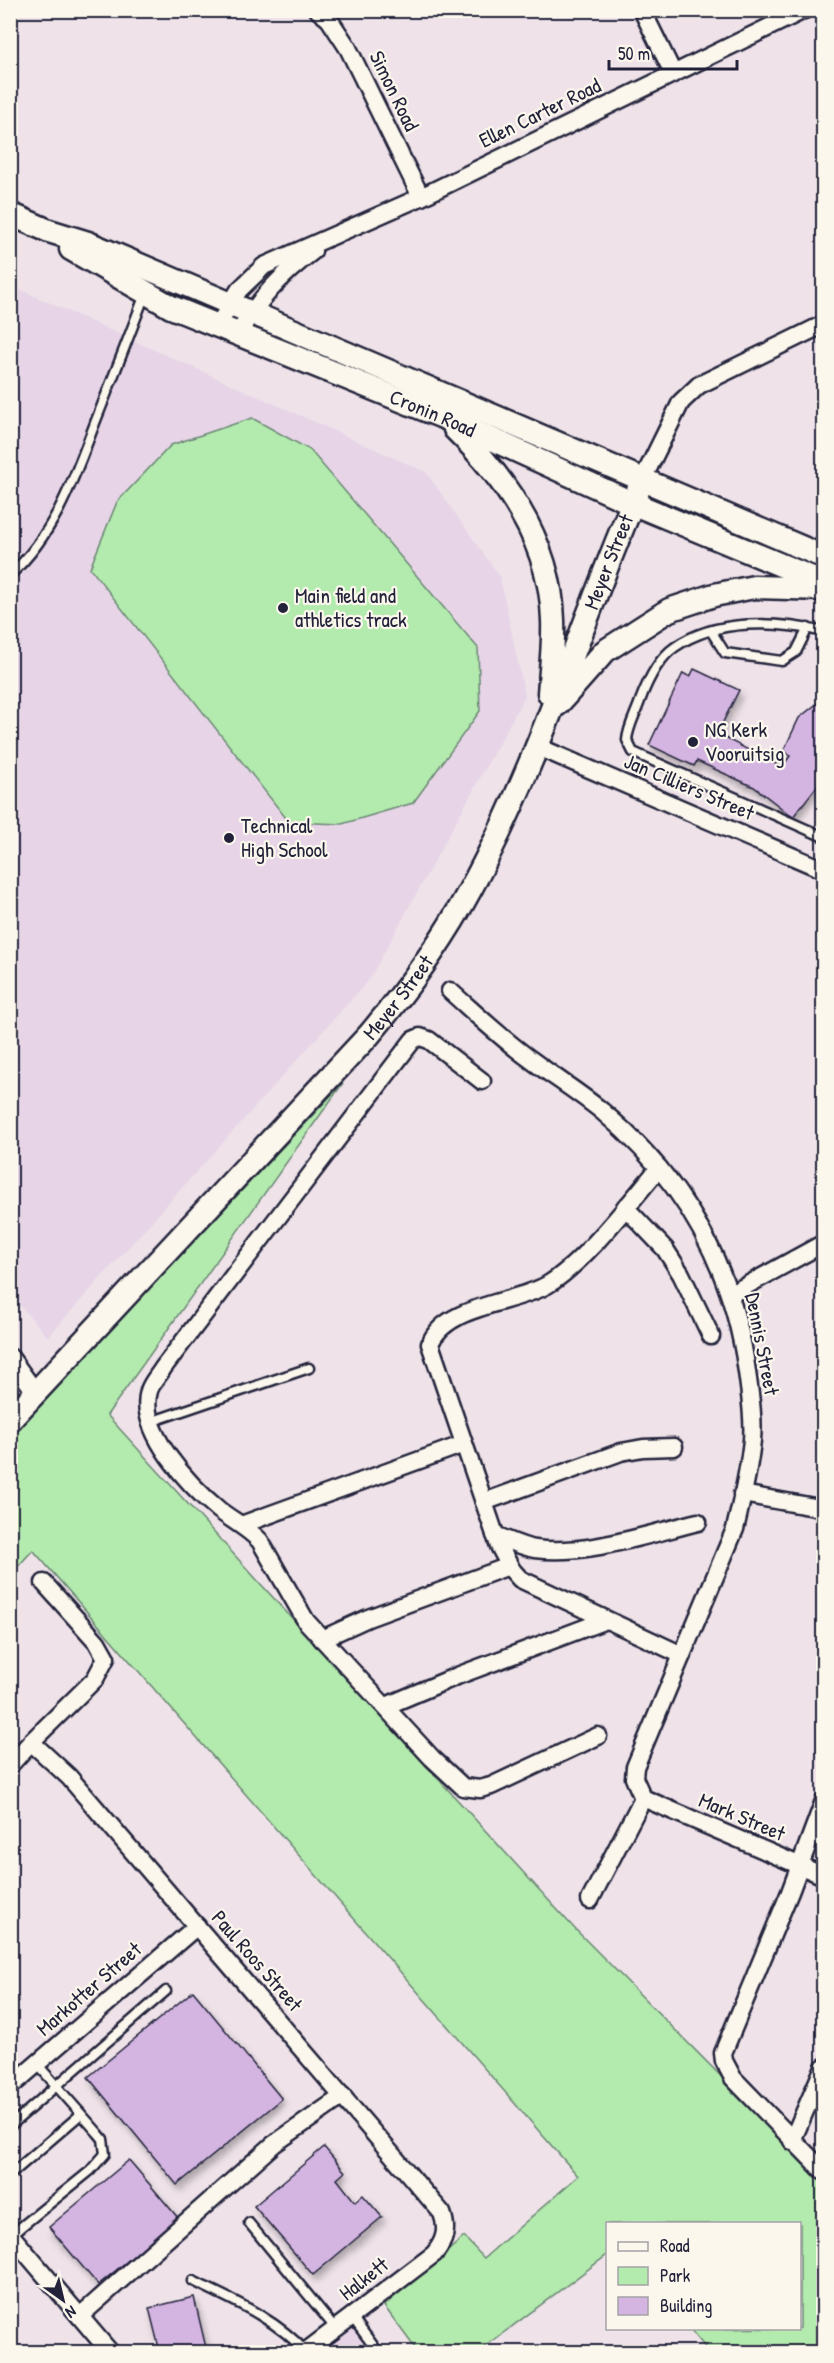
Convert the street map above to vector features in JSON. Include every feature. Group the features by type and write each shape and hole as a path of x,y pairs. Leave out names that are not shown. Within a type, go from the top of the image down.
{"street":[{"name":"Simon Road","path":"318,10 329,19 348,48 422,197"},
{"path":"642,10 673,73"},
{"name":"Ellen Carter Road","path":"227,331 228,304 250,277 264,266 422,197 804,10"},
{"name":"Cronin Road","path":"10,214 49,231 88,243 227,331 443,417 632,503 824,583"},
{"name":"Ellen Carter Road","path":"227,331 251,312 280,277 328,240"},
{"name":"Cronin Road","path":"150,282 251,312 824,557"},
{"path":"643,479 687,394 699,385 824,324"},
{"path":"443,417 492,469 531,527 546,573 554,618 548,715"},
{"name":"Meyer Street","path":"10,1420 215,1202 396,1002 449,927 471,888 536,746 643,479"},
{"path":"548,715 605,651 669,610 714,595 754,587 824,589"},
{"name":"Jan Cilliers Street","path":"536,746 824,870"},
{"name":"Dennis Street","path":"450,991 527,1058 604,1113 659,1168 699,1224 716,1255 731,1294 742,1337 752,1408 752,1439 735,1529 635,1767 634,1778 643,1798"},
{"path":"482,1081 429,1040 420,1037 413,1040 164,1368 149,1391 147,1411 160,1443 179,1469 208,1500 260,1541 298,1610 432,1758 463,1787 480,1789 509,1779 598,1736"},
{"path":"659,1168 571,1265 547,1285 471,1311 452,1320 434,1334 430,1344 495,1535 509,1566 520,1579 682,1655"},
{"path":"625,1207 665,1249 686,1284 711,1336"},
{"path":"731,1294 824,1243"},
{"path":"10,1357 36,1393"},
{"path":"241,1525 464,1444"},
{"path":"484,1502 621,1452 643,1448 674,1447"},
{"path":"742,1494 820,1508"},
{"path":"495,1535 532,1548 552,1551 626,1540 698,1522"},
{"path":"322,1639 368,1618 509,1566"},
{"path":"13,1762 95,1679 106,1658 97,1642 44,1583"},
{"path":"386,1706 457,1676 606,1620"},
{"name":"Paul Roos Street","path":"32,1742 69,1777 442,2213 446,2223 444,2237"},
{"path":"590,1900 643,1798"},
{"name":"Mark Street","path":"643,1798 824,1876"},
{"path":"824,1801 800,1866 723,2053 733,2078 824,2172"},
{"name":"Markotter Street","path":"10,2087 197,1926"},
{"path":"792,2141 824,2067"},
{"path":"80,2316 274,2144 343,2096"},
{"path":"11,2235 110,2352"},
{"name":"Halkett","path":"306,2352 434,2254 444,2237"}],"lane":[{"path":"10,575 39,545 52,526 75,476 150,282"},
{"path":"824,632 808,628 739,625 711,631 687,640 666,655 643,694 628,734 628,744 633,752 824,837"},
{"path":"711,631 725,653 782,661 796,652 808,628"},
{"path":"150,1422 309,1368"},
{"path":"10,2126 166,1991"},
{"path":"11,2235 90,2171 105,2154 103,2139 37,2064"},
{"path":"10,2175 81,2114"},
{"path":"249,2223 337,2329"},
{"path":"193,2280 288,2332 306,2352"},
{"path":"352,2317 378,2352"}],"shaded area":[{"name":"Technical High School","path":"10,285 426,472 500,577 525,696 369,980 48,1337 10,1294"},
{"path":"348,2307 381,2352 290,2352"}],"green space":[{"name":"Main field and athletics track","path":"252,418 310,450 478,648 480,711 413,803 342,824 289,822 90,568 117,502 171,445"},
{"path":"343,1083 107,1415 574,1928 823,2179 823,2352 709,2352 691,2330 801,2330 801,2222 606,2222 606,2256 478,2352 418,2352 384,2306 464,2237 484,2258 578,2176 33,1550 11,1574 10,1436"}],"building":[{"name":"NG Kerk Vooruitsig","path":"694,669 739,690 717,734 782,767 790,756 784,750 799,718 824,698 824,782 821,781 793,817 754,787 697,761 694,766 649,745 683,673 690,677"},
{"path":"193,1991 282,2099 177,2185 88,2077"},
{"path":"324,2147 345,2172 337,2179 355,2202 363,2195 382,2217 313,2275 254,2206"},
{"path":"129,2160 179,2219 98,2285 49,2227"},
{"path":"194,2297 207,2352 160,2352 149,2308"}],"place":[{"name":"Main field and athletics track","path":"283,608"},
{"name":"NG Kerk Vooruitsig","path":"693,742"},
{"name":"Technical High School","path":"229,838"}]}
